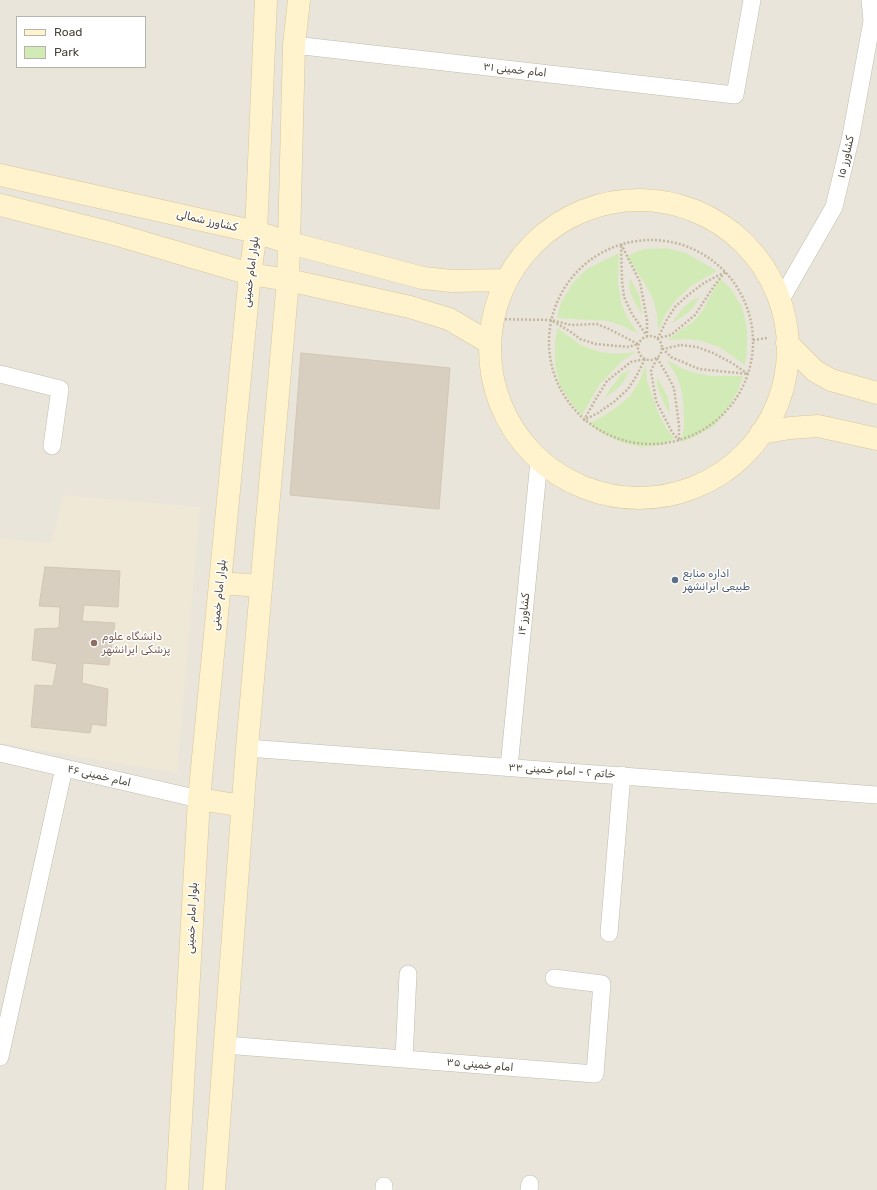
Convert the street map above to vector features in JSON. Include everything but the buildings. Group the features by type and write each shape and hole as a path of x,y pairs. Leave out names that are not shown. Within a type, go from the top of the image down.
{"main road":[{"name":"بلوار امام خمینی","path":"177,1190 199,799 250,274 256,232 266,0"},
{"path":"214,1190 247,748 288,280 294,45 299,0"},
{"name":"کشاورز شمالی","path":"0,175 256,232 290,243 422,278 452,281 507,280"},
{"path":"628,200 664,201 688,208 710,217 726,227 743,242 759,261 772,281 780,301 786,328 786,366 781,394 772,416 762,434 739,460 704,484 670,496 634,499 616,497 587,490 560,476 539,461 511,428 504,414 494,385 491,367 490,343 492,319 497,301 516,264 531,245 553,226 588,208 628,200"},
{"path":"0,205 111,233 250,274 288,280 410,307 449,319 490,343"},
{"path":"787,343 815,371 831,380 877,393"},
{"path":"762,434 790,428 818,426 877,440"},
{"path":"220,583 261,586"},
{"path":"199,799 243,806"}],"street":[{"name":"امام خمینی ۳۱","path":"294,45 735,95 752,0"},
{"name":"کشاورز ۱۵","path":"780,301 834,207 851,136 872,21 870,0"},
{"path":"0,374 60,389 52,446"},
{"name":"کشاورز ۱۴","path":"509,767 539,461"},
{"name":"خاتم ۲ - امام خمینی ۳۳","path":"247,748 877,795"},
{"name":"امام خمینی ۴۶","path":"0,753 199,799"},
{"path":"0,1057 64,768"},
{"path":"609,932 622,775"},
{"path":"404,1059 408,974"},
{"name":"امام خمینی ۳۵","path":"225,1045 595,1074 602,984 554,978"}],"path":[{"path":"648,238 683,244 715,260 725,272 738,287 752,320 754,353 745,385 727,412 701,432 679,441 670,444 637,445 606,435 579,416 560,390 549,359 551,320 561,292 583,264 613,246 648,238"},
{"path":"621,244 624,297 632,314 647,336"},
{"path":"621,244 640,282 647,320 647,336"},
{"path":"645,359 639,353 638,344 640,340 647,336 654,336 658,338 671,335 695,315 725,272"},
{"path":"658,338 675,307 704,283 725,272"},
{"path":"492,319 551,320 571,325 597,324 610,329 638,344"},
{"path":"551,320 580,339 596,344 629,347 638,344"},
{"path":"658,338 663,348 671,357 699,369 748,374"},
{"path":"663,348 680,345 697,347 732,362 748,374"},
{"path":"584,420 607,381 631,362 645,359 653,360 660,356 663,348"},
{"path":"656,358 651,371 656,402 668,425 679,441"},
{"path":"656,358 674,388 679,425 679,441"},
{"path":"584,420 598,413 628,389 637,376 645,359"}],"shaded area":[{"path":"0,0 877,0 877,1190 0,1190"},
{"name":"دانشگاه علوم پزشکی ایرانشهر","path":"64,495 200,507 177,773 0,743 0,539 51,543"}],"green space":[{"path":"666,248 686,253 717,271 691,286 676,300 666,313 658,331 657,314 653,299 627,256 644,249"},
{"path":"619,253 618,282 621,302 627,317 638,334 623,326 608,321 557,318 561,303 572,284 587,269"},
{"path":"630,278 640,298 642,315 632,297 629,287"},
{"path":"720,278 731,289 742,307 747,328 745,365 721,348 702,341 686,339 667,340 693,322 703,310"},
{"path":"699,297 693,308 671,324 683,308 691,301"},
{"path":"557,328 581,345 600,352 616,354 636,352 622,361 599,385 582,415 572,404 560,386 555,365"},
{"path":"667,360 681,368 695,373 712,376 743,376 738,391 715,425 696,436 681,442 684,428 682,392 677,377"},
{"path":"646,364 647,381 657,410 674,439 663,445 641,447 620,442 588,424 614,409 630,396 639,382"},
{"path":"630,370 624,381 617,389 604,399 622,374"},
{"path":"657,377 668,397 670,414 664,404 657,386"}],"place":[{"name":"اداره منابع طبیعی ایرانشهر","path":"675,580"},
{"name":"دانشگاه علوم پزشکی ایرانشهر","path":"94,643"}]}
